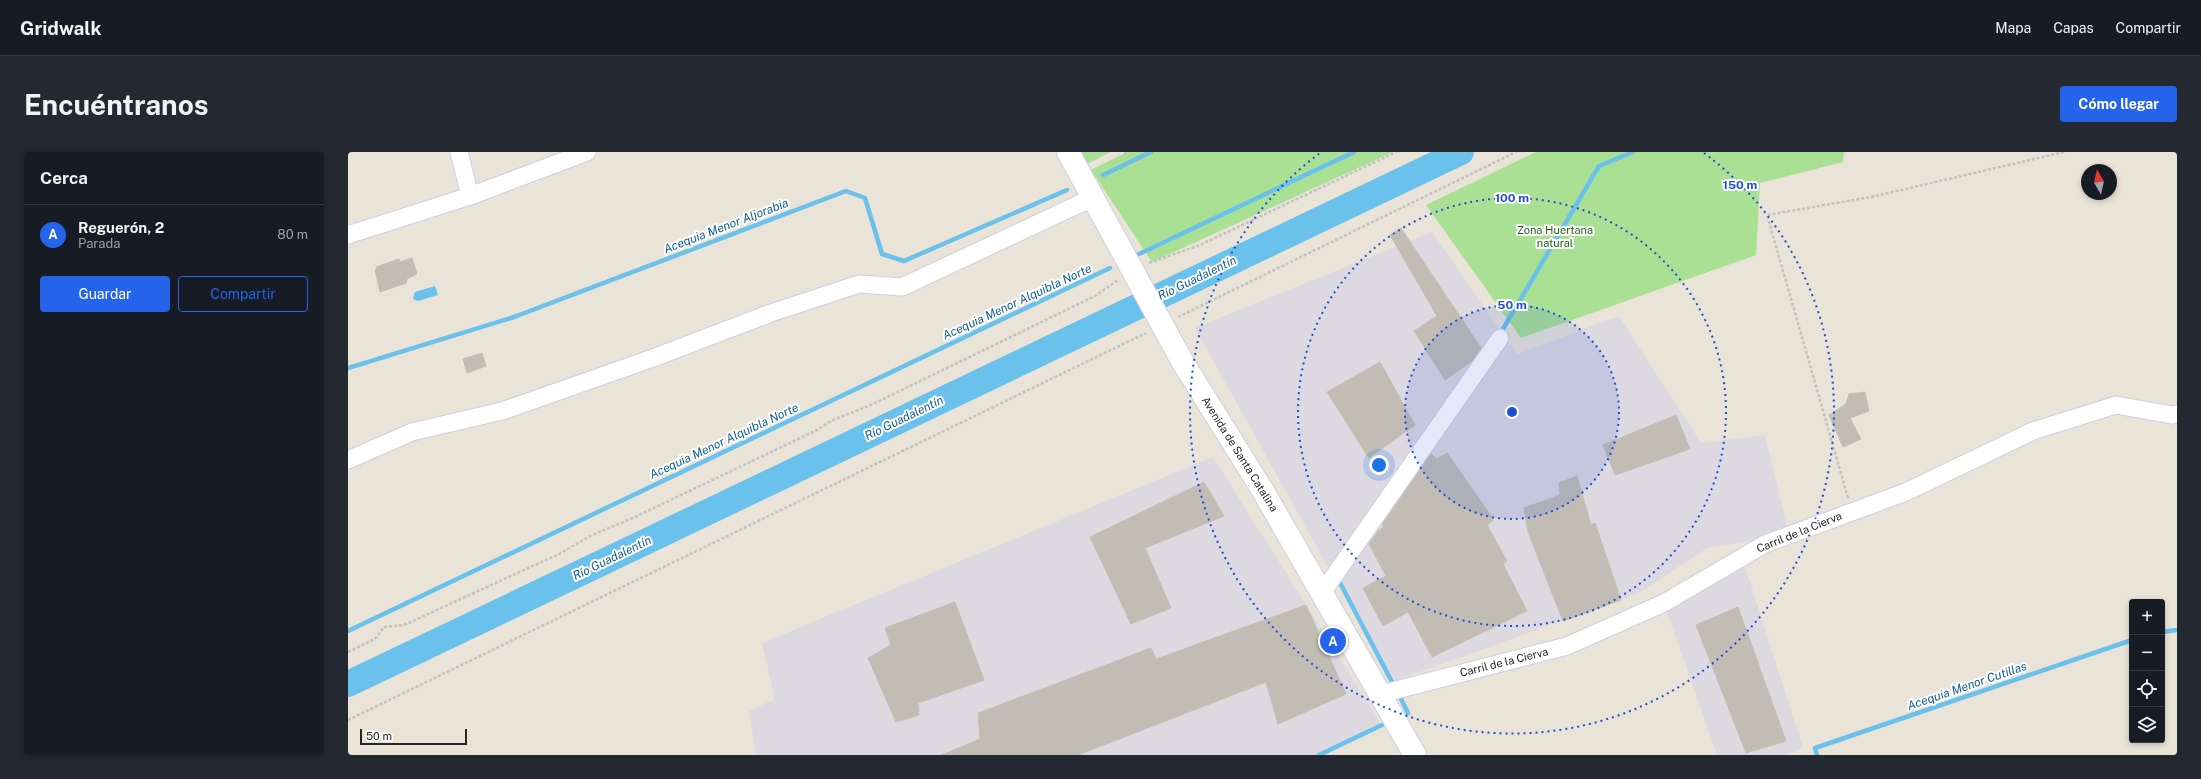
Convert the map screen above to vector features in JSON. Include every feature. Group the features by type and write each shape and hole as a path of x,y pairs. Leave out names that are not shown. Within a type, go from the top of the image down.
{"main road":[{"name":"Avenida de Santa Catalina","path":"1068,152 1182,361 1263,491 1415,755"}],"street":[{"path":"459,152 470,196"},
{"path":"348,235 470,196 587,152"},
{"path":"348,460 412,432 502,411 653,358 771,313 859,284 902,287 1092,198"},
{"path":"1322,592 1500,338"},
{"name":"Carril de la Cierva","path":"1381,694 1567,646 1664,603 1765,544 1906,492 2032,431 2116,405 2172,415 2177,414"}],"path":[{"path":"1125,152 1127,156"},
{"path":"348,652 375,639 384,627 404,625 559,554 590,536 682,495 815,431 833,420 871,405 1088,299 1134,274 1152,262 1200,245 1396,152"},
{"path":"348,720 1161,323 1516,152"},
{"path":"1852,512 1767,215 1871,197 2064,152"}],"shaded area":[{"path":"1432,232 1517,354 1619,316 1701,443 1765,435 1789,535 1707,548 1639,593 1392,682 1195,328"},
{"path":"1213,457 1382,725 1316,755 756,755 749,711 775,699 762,643"},
{"path":"1742,557 1803,748 1786,755 1717,755 1664,603"}],"green space":[{"path":"1081,152 1111,152 1087,164"},
{"path":"1127,152 1393,152 1152,262 1091,170"},
{"name":"Zona Huertana natural","path":"1536,152 1844,152 1843,162 1760,183 1756,255 1521,338 1426,205"}],"water":[{"path":"435,286 438,295 418,301 413,299 415,292"}],"building":[{"path":"1401,228 1481,348 1472,361 1445,380 1414,331 1437,316 1390,235"},
{"path":"412,258 417,274 407,279 406,283 380,292 375,270 377,269 376,267 399,259 400,262"},
{"path":"482,353 486,366 467,373 463,359"},
{"path":"1380,362 1415,425 1369,458 1327,392"},
{"path":"1865,392 1869,411 1850,418 1861,439 1843,447 1829,415 1846,404 1849,394"},
{"path":"1676,415 1690,449 1615,475 1603,445"},
{"path":"1447,453 1494,520 1487,525 1507,561 1503,564 1527,611 1432,657 1408,612 1383,626 1363,588 1386,576 1369,544 1378,531 1384,527 1382,524 1431,454 1437,459"},
{"path":"1577,476 1591,525 1595,523 1621,600 1563,621 1528,532 1524,508 1560,495 1559,483"},
{"path":"1204,482 1224,516 1145,548 1171,608 1131,624 1090,537"},
{"path":"955,602 984,680 918,703 919,715 896,722 868,658 891,645 885,628"},
{"path":"1306,605 1346,694 1278,724 1266,682 1078,755 942,755 980,739 978,713 1151,648 1156,659"},
{"path":"1738,607 1786,741 1746,753 1696,625"}],"waterway":[{"name":"Acequia Menor Aljorabia","path":"1103,175 1151,152"},
{"name":"Acequia Menor Alquibla Norte","path":"1139,254 1354,152"},
{"name":"Río Guadalentín","path":"348,684 1461,152"},
{"path":"1503,329 1599,166 1633,152"},
{"name":"Acequia Menor Aljorabia","path":"348,368 514,317 846,191 865,198 882,254 904,261 1067,190"},
{"name":"Acequia Menor Alquibla Norte","path":"348,631 1110,268"},
{"path":"1337,577 1392,682"},
{"name":"Acequia Menor Cutillas","path":"2165,632 2177,630"},
{"name":"Acequia Menor Cutillas","path":"1817,755 1815,748 2129,641"},
{"path":"1399,695 1408,713"},
{"path":"1319,755 1382,725"}],"place":[{"name":"Reguerón, 2","path":"1333,641"}]}
